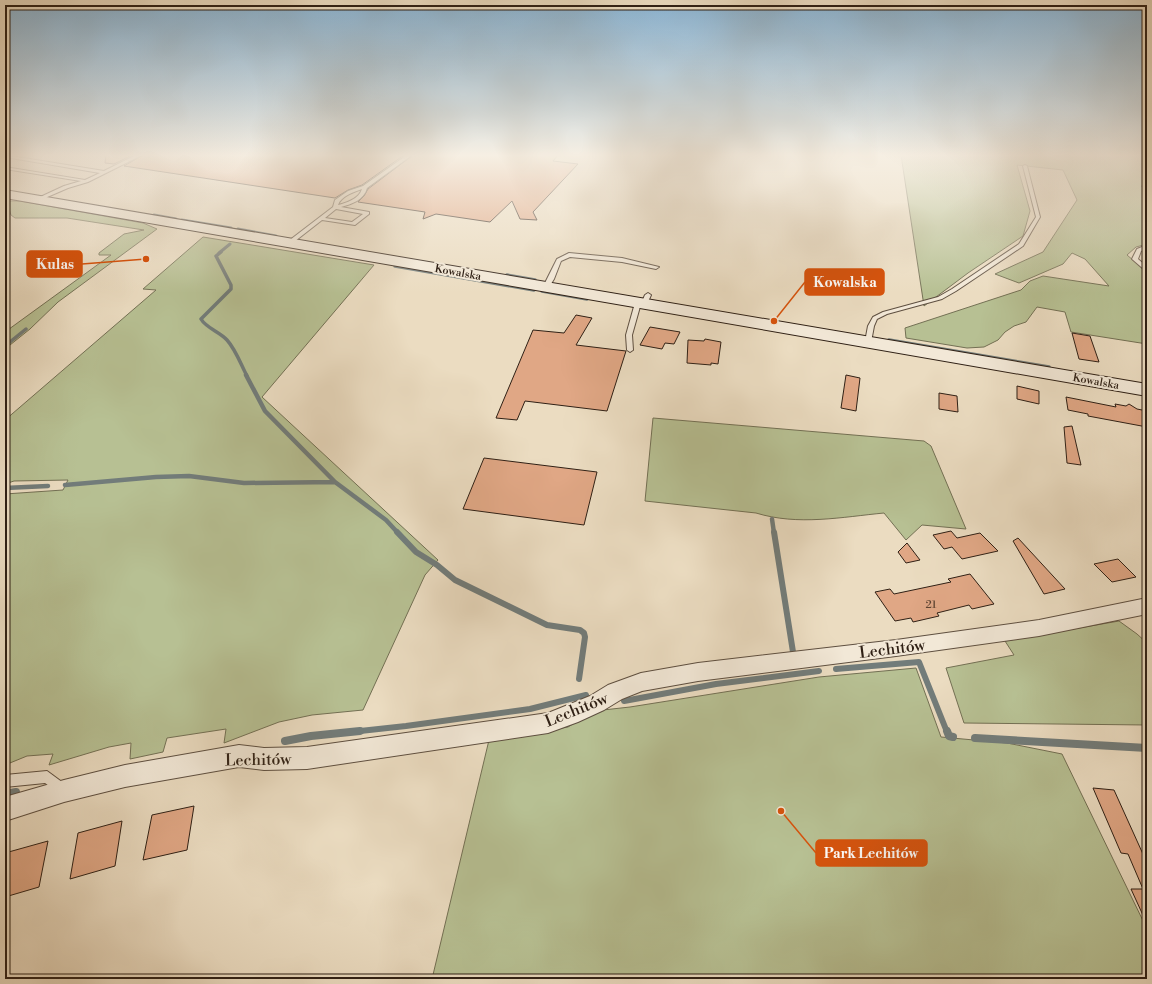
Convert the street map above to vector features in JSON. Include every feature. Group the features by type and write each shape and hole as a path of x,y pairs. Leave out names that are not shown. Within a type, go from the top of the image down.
{"street":[{"name":"Kowalska","path":"43,201 288,244 546,287 643,301 868,342 1147,390"},
{"name":"Lechitów","path":"5,809 64,791 125,776 239,756 264,759 307,758 548,723 577,712 615,692 641,682 698,672 896,648 1039,628 1147,606"}],"lane":[{"path":"336,208 337,201"},
{"path":"288,244 336,208 353,201"},
{"path":"868,342 871,326 875,318 885,313 940,298 1021,245 1038,217 1034,201"},
{"path":"322,219 352,224 367,213 336,208"},
{"path":"1147,247 1139,250 1135,259 1147,270"},
{"path":"546,287 559,260 569,255 622,260 656,267"},
{"path":"630,350 629,335 643,301"},
{"path":"5,781 47,777 64,791"}],"green space":[{"path":"7,201 20,201 143,223 157,229 58,302 30,329 5,349 5,332 111,255 99,255 99,253 124,234 144,230 67,218 15,218 11,215 8,205 5,203"},
{"path":"908,201 1027,201 1030,211 1023,236 968,273 924,306"},
{"path":"1076,201 1147,201 1147,244 1136,247 1127,255 1147,272 1147,344 1071,332 1065,312 1037,307 1026,322 1014,326 1005,332 998,340 984,347 967,348 906,338 905,328 1021,290 1030,281 1043,276 1109,286 1085,259 1072,253 1063,264 1019,283 995,274 1043,252"},
{"path":"203,237 374,265 262,397 438,560 425,575 363,710 312,715 279,722 224,743 226,729 167,738 163,752 130,759 131,743 109,747 49,765 53,754 27,756 5,765 5,494 63,490 68,480 14,481 5,484 5,420 156,290 143,289"},
{"path":"653,418 924,441 931,446 966,529 922,525 906,540 884,513 804,520 772,517 756,513 645,501"},
{"path":"1119,621 1147,643 1147,725 964,723 946,668 1014,655 1005,641"},
{"path":"916,668 941,737 1007,743 1062,754 1147,929 1147,979 432,979 489,740 568,727 594,711 630,707 819,677"}],"building":[{"path":"359,201 543,201 533,212 537,220 520,219 512,201 490,222 436,214 423,219 425,212 358,202"},
{"path":"576,315 592,318 576,345 626,351 607,411 525,401 517,420 496,418 533,330 564,333"},
{"path":"650,327 680,332 674,344 665,343 662,349 640,345"},
{"path":"1072,333 1090,336 1099,362 1079,359"},
{"path":"705,339 721,342 718,364 711,363 711,365 687,363 688,340 704,341"},
{"path":"846,375 860,378 856,411 841,408"},
{"path":"1017,386 1039,391 1039,404 1017,399"},
{"path":"939,393 957,396 958,412 939,409"},
{"path":"1066,397 1116,407 1115,404 1126,406 1129,404 1137,409 1147,411 1147,427 1088,416 1088,414 1068,410"},
{"path":"1072,426 1081,465 1067,463 1064,427"},
{"path":"484,458 597,472 584,525 463,509"},
{"path":"951,531 957,538 980,533 998,551 962,559 952,547 944,549 933,535"},
{"path":"1018,538 1065,589 1044,594 1013,541"},
{"path":"907,543 920,560 906,563 898,552"},
{"path":"1118,559 1136,577 1112,582 1094,564"},
{"path":"970,574 994,604 972,609 969,605 937,613 939,616 913,622 911,618 895,621 875,592 890,589 894,594 951,582 948,579"},
{"path":"1093,788 1114,790 1147,863 1147,924 1131,889 1143,889 1128,854 1121,853"},
{"path":"194,806 187,850 143,860 152,815"},
{"path":"122,821 115,866 70,879 78,833"},
{"path":"48,841 39,887 5,897 5,853"}],"waterway":[{"path":"154,215 176,219"},
{"path":"182,220 231,228"},
{"path":"238,229 276,236"},
{"path":"219,253 230,244"},
{"path":"221,252 216,256 231,285 231,289 201,319 206,325 227,340 236,353 247,376"},
{"path":"395,266 534,290"},
{"path":"507,275 535,280"},
{"path":"542,291 587,299"},
{"path":"5,346 26,329"},
{"path":"889,340 1049,367"},
{"path":"246,375 265,411 335,482"},
{"path":"65,485 156,477 189,476 244,483 335,482"},
{"path":"335,482 386,520 398,533"},
{"path":"5,488 48,486"},
{"path":"772,519 774,533"},
{"path":"397,532 416,552 437,565 455,580 547,625 580,630 584,633 585,637 579,679"},
{"path":"774,532 793,652"},
{"path":"836,669 919,662 947,732"},
{"path":"624,701 716,684 819,671"},
{"path":"351,732 530,709 586,695"},
{"path":"285,741 311,736 360,731"},
{"path":"947,731 949,736 953,737"},
{"path":"975,738 1147,748"},
{"path":"5,794 16,792"}],"place":[{"name":"Kulas","path":"146,259"},
{"name":"Kowalska","path":"774,321"},
{"name":"Park Lechitów","path":"781,811"}]}
